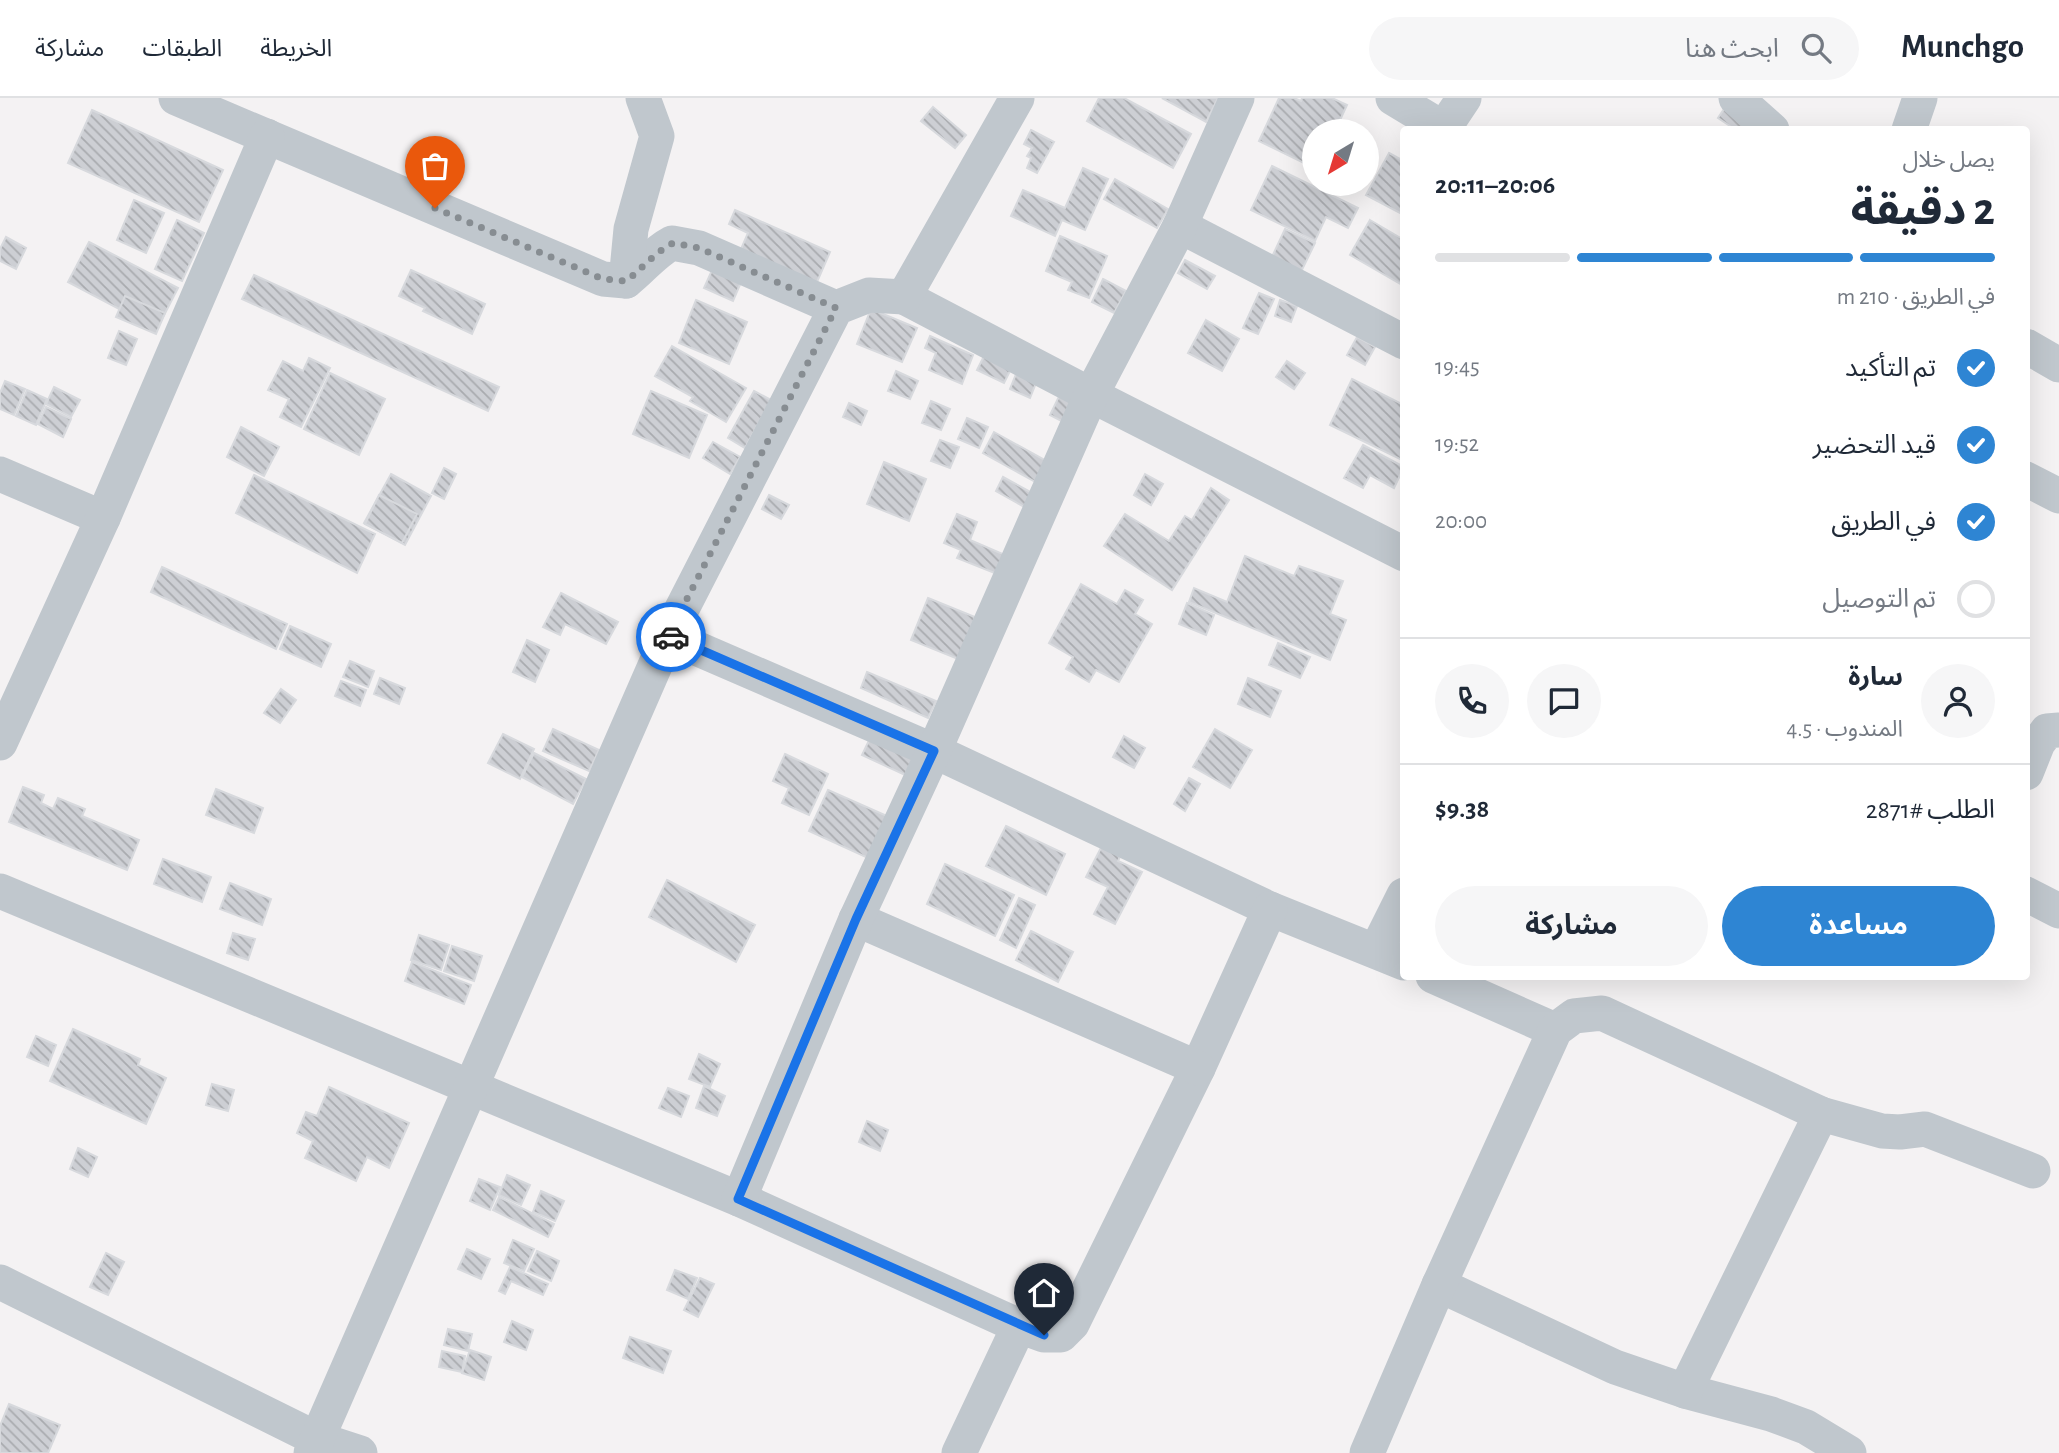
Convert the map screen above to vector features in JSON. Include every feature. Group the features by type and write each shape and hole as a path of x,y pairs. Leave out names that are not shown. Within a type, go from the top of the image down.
{"street":[{"path":"176,98 603,279 626,281 641,270 655,253 673,243 699,248 836,308"},
{"path":"626,281 631,229 657,136 643,98"},
{"path":"904,297 1017,98"},
{"path":"738,1199 856,919 934,751 1091,396 1180,226 1237,98"},
{"path":"1392,98 1440,126"},
{"path":"1447,126 1464,98"},
{"path":"1736,98 1768,126"},
{"path":"1910,126 1920,98"},
{"path":"0,743 103,518 267,136"},
{"path":"1180,226 1400,340"},
{"path":"314,1446 668,636 836,308 869,295 904,297 1091,396 1400,552"},
{"path":"2030,348 2059,365"},
{"path":"0,474 103,518"},
{"path":"2030,482 2059,496"},
{"path":"668,636 934,751 1270,909 1390,957 1400,913"},
{"path":"2030,763 2038,743 2047,731 2059,730"},
{"path":"0,891 738,1199 1044,1335 1061,1335 1072,1324 1198,1068 1270,909"},
{"path":"2030,896 2059,911"},
{"path":"856,919 1198,1068"},
{"path":"1442,980 1555,1030"},
{"path":"1367,1453 1439,1285 1555,1030 1574,1016 1602,1013 1821,1114 1882,1131 1925,1129 2033,1171"},
{"path":"1685,1391 1821,1114"},
{"path":"0,1282 314,1446 360,1453"},
{"path":"1439,1285 1615,1367 1685,1391 1771,1414 1806,1427 1849,1453"},
{"path":"958,1453 1019,1325"}],"building":[{"path":"1099,98 1124,98 1191,134 1173,168 1087,121"},
{"path":"1162,98 1218,98 1206,122"},
{"path":"1279,98 1301,101 1302,98 1332,98 1347,105 1341,119 1302,119 1302,162 1259,141"},
{"path":"1728,103 1748,126 1730,126 1718,118"},
{"path":"933,107 966,135 955,148 921,121"},
{"path":"92,110 223,170 199,222 68,163"},
{"path":"1031,130 1054,142 1037,173 1027,168 1031,158 1027,156 1032,148 1024,144"},
{"path":"1389,153 1400,159 1400,213 1368,196 1379,196 1379,171"},
{"path":"1272,166 1302,181 1302,196 1333,196 1358,208 1348,228 1326,217 1315,241 1251,210"},
{"path":"1083,168 1108,179 1085,230 1062,220 1055,236 1011,216 1023,190 1065,208"},
{"path":"1115,179 1168,209 1157,228 1104,199"},
{"path":"134,200 164,213 146,253 117,240"},
{"path":"735,210 830,252 817,282 738,256 748,233 729,224"},
{"path":"177,220 204,233 182,281 155,269"},
{"path":"1370,220 1400,238 1400,284 1350,255"},
{"path":"1285,229 1315,243 1300,274 1271,259"},
{"path":"1060,236 1107,256 1089,298 1068,290 1072,282 1046,271"},
{"path":"6,237 26,248 16,269 0,261 0,249"},
{"path":"89,242 178,288 157,329 68,282"},
{"path":"1185,260 1215,276 1207,289 1178,273"},
{"path":"713,268 742,280 733,301 704,288"},
{"path":"411,270 485,304 472,334 423,311 425,308 399,296"},
{"path":"254,275 499,387 488,411 242,299"},
{"path":"1103,279 1126,291 1114,313 1092,302"},
{"path":"1259,293 1274,299 1258,334 1243,328"},
{"path":"125,296 165,313 156,334 116,317"},
{"path":"696,300 747,322 729,364 679,343"},
{"path":"1280,300 1297,306 1291,322 1275,316"},
{"path":"871,309 917,328 902,362 857,344"},
{"path":"1206,320 1239,339 1222,371 1188,353"},
{"path":"119,331 137,339 126,365 108,358"},
{"path":"930,336 973,355 962,384 929,370 936,353 925,348"},
{"path":"1357,337 1375,347 1365,365 1347,355"},
{"path":"672,346 746,388 726,422 690,401 693,397 655,376"},
{"path":"984,356 1011,369 1004,383 977,370"},
{"path":"309,358 330,368 301,427 280,417 289,399 268,390 283,361 303,371"},
{"path":"1287,361 1305,373 1294,389 1276,377"},
{"path":"896,371 918,381 910,399 888,391"},
{"path":"330,373 385,399 359,455 304,429"},
{"path":"1016,374 1036,383 1030,398 1010,389"},
{"path":"1352,379 1400,403 1400,459 1330,425"},
{"path":"5,381 25,389 14,415 0,409 0,393"},
{"path":"1064,386 1083,396 1069,425 1050,415"},
{"path":"54,387 80,400 71,417 46,404"},
{"path":"27,390 47,399 36,425 16,416"},
{"path":"651,391 707,415 689,458 633,434"},
{"path":"754,391 771,400 745,448 728,438"},
{"path":"931,401 950,409 941,430 922,423"},
{"path":"849,403 867,411 861,425 843,417"},
{"path":"46,407 71,419 63,437 38,424"},
{"path":"967,418 988,427 979,448 958,439"},
{"path":"241,427 279,447 264,476 227,457"},
{"path":"994,432 1050,463 1039,484 983,453"},
{"path":"940,440 959,447 950,468 931,461"},
{"path":"713,442 740,457 730,474 703,458"},
{"path":"1363,445 1400,465 1400,475 1394,488 1370,475 1363,488 1344,478"},
{"path":"884,462 926,479 909,521 867,504"},
{"path":"444,468 456,474 444,499 432,493"},
{"path":"391,474 431,496 405,545 364,523"},
{"path":"1145,474 1163,484 1151,505 1134,495"},
{"path":"254,475 375,534 357,573 236,513"},
{"path":"1003,477 1034,494 1026,508 996,491"},
{"path":"1211,488 1229,500 1172,590 1104,546 1125,514 1169,541 1185,516 1192,520"},
{"path":"379,495 417,514 402,543 365,524"},
{"path":"769,495 789,505 781,519 762,509"},
{"path":"957,514 977,522 970,540 1005,555 997,574 957,558 961,550 944,543"},
{"path":"1245,556 1294,576 1299,566 1343,581 1330,614 1346,620 1330,660 1189,602 1194,588 1227,602"},
{"path":"162,567 287,624 276,649 151,592"},
{"path":"1081,584 1117,604 1125,590 1143,600 1135,614 1152,624 1119,682 1096,670 1089,682 1066,669 1073,657 1049,643"},
{"path":"561,593 618,622 606,644 565,624 560,635 543,627"},
{"path":"928,598 975,617 958,659 911,640"},
{"path":"1187,603 1214,615 1206,635 1179,624"},
{"path":"290,626 331,644 321,667 280,649"},
{"path":"527,640 549,650 535,682 513,672"},
{"path":"1278,643 1310,657 1300,678 1269,665"},
{"path":"350,661 374,671 368,687 343,677"},
{"path":"867,672 936,701 928,718 861,688"},
{"path":"380,678 405,688 399,704 374,694"},
{"path":"1248,678 1281,691 1270,717 1238,704"},
{"path":"341,681 366,690 360,706 335,696"},
{"path":"281,689 296,700 280,723 264,713"},
{"path":"553,729 599,750 589,771 543,751"},
{"path":"1215,729 1252,750 1230,788 1193,767"},
{"path":"503,734 534,749 520,779 488,763"},
{"path":"872,734 915,754 905,775 862,755"},
{"path":"1124,736 1145,748 1134,768 1113,757"},
{"path":"534,753 586,779 573,804 522,777"},
{"path":"785,754 828,774 809,815 782,803 789,788 773,781"},
{"path":"1189,778 1200,784 1185,811 1174,804"},
{"path":"23,787 44,795 41,803 53,809 58,798 85,809 82,816 139,840 127,870 9,822"},
{"path":"216,789 263,808 254,833 206,815"},
{"path":"828,790 887,816 868,858 809,831"},
{"path":"1006,826 1065,854 1046,895 986,866"},
{"path":"1104,842 1122,852 1118,861 1142,872 1115,924 1094,914 1108,887 1086,877"},
{"path":"163,859 211,877 202,902 154,884"},
{"path":"945,864 1014,895 995,936 927,904"},
{"path":"667,880 755,925 736,962 649,917"},
{"path":"230,883 271,899 262,925 220,909"},
{"path":"1019,898 1035,905 1016,948 1000,940"},
{"path":"1031,931 1073,952 1058,982 1016,960"},
{"path":"233,933 255,939 248,960 227,953"},
{"path":"419,935 449,945 441,970 411,960"},
{"path":"452,946 482,956 474,981 444,971"},
{"path":"412,962 471,985 464,1004 405,981"},
{"path":"73,1029 140,1059 138,1065 166,1078 146,1124 50,1081"},
{"path":"36,1036 56,1045 48,1066 27,1057"},
{"path":"699,1054 720,1064 710,1087 689,1079"},
{"path":"212,1084 234,1090 228,1111 206,1105"},
{"path":"704,1086 725,1096 717,1116 696,1108"},
{"path":"329,1087 409,1123 389,1168 367,1157 356,1181 305,1158 313,1141 297,1133 306,1112 317,1116"},
{"path":"668,1088 689,1096 681,1117 659,1108"},
{"path":"867,1121 888,1130 880,1151 859,1142"},
{"path":"78,1148 97,1157 88,1177 70,1169"},
{"path":"507,1175 530,1185 521,1205 499,1195"},
{"path":"479,1179 500,1187 490,1210 470,1201"},
{"path":"541,1191 564,1201 555,1221 533,1212"},
{"path":"499,1197 554,1224 548,1237 493,1210"},
{"path":"513,1240 534,1249 524,1271 504,1263"},
{"path":"467,1249 490,1259 481,1279 458,1269"},
{"path":"537,1251 559,1261 551,1281 528,1271"},
{"path":"106,1253 124,1262 108,1295 90,1287"},
{"path":"510,1267 548,1284 543,1295 511,1281 505,1294 499,1291"},
{"path":"675,1270 697,1278 688,1299 667,1290"},
{"path":"700,1278 714,1284 698,1317 684,1310"},
{"path":"512,1321 533,1330 526,1350 504,1342"},
{"path":"448,1329 472,1334 468,1351 444,1345"},
{"path":"630,1337 671,1351 663,1373 623,1358"},
{"path":"470,1350 491,1357 484,1380 462,1373"},
{"path":"442,1351 465,1356 462,1372 439,1367"},
{"path":"9,1404 60,1425 48,1453 0,1453 0,1426"}],"way so far":[{"path":"435,208 603,279 626,281 641,270 655,253 673,243 699,248 836,308 668,636 671,637"}],"route":[{"path":"671,637 934,751 856,919 738,1199 1044,1335"}]}
